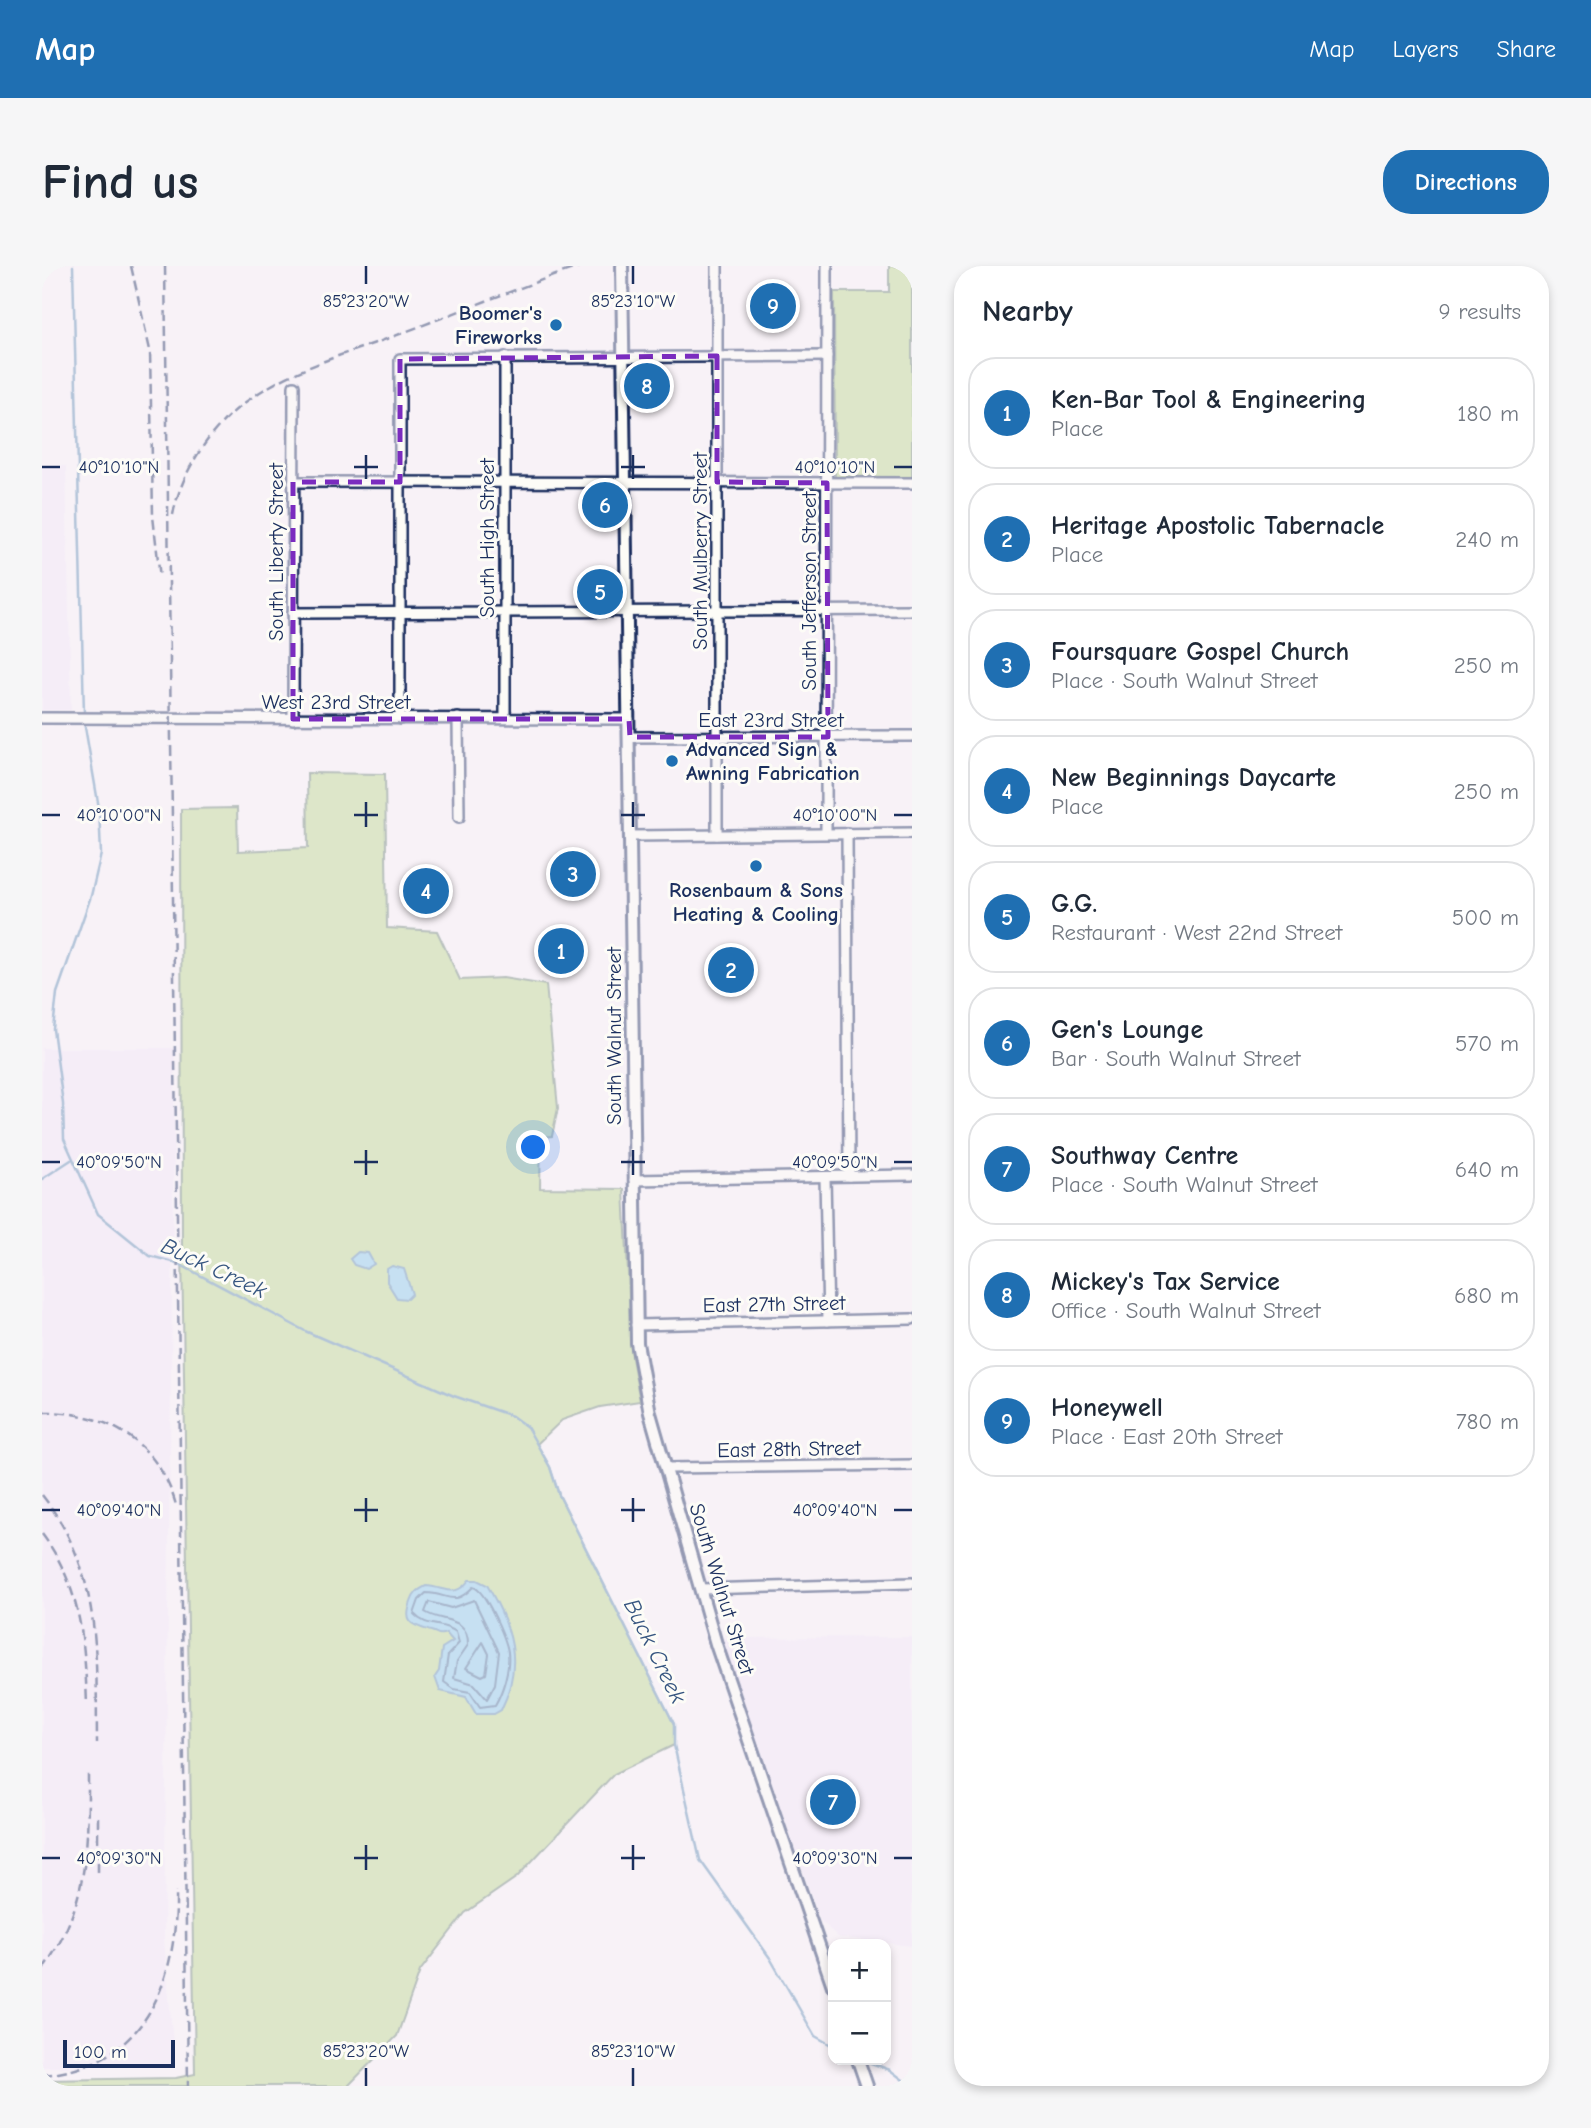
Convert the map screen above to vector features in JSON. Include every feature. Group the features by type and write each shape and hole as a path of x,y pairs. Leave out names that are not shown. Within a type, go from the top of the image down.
{"main road":[{"name":"South Walnut Street","path":"622,266 632,836 636,1325 644,1389 716,1644 828,1971"},
{"path":"860,2065 867,2086"}],"street":[{"name":"South Mulberry Street","path":"717,266 717,835"},
{"name":"South Jefferson Street","path":"826,833 827,266"},
{"path":"400,719 400,359 827,356"},
{"name":"South High Street","path":"505,357 505,719"},
{"name":"South Liberty Street","path":"293,719 294,386"},
{"path":"293,482 912,482"},
{"path":"293,613 912,610"},
{"name":"West 23rd Street","path":"42,718 629,719"},
{"path":"458,718 459,817"},
{"name":"East 23rd Street","path":"630,737 912,736"},
{"path":"847,833 849,1176"},
{"path":"632,836 912,833"},
{"path":"634,1180 912,1175"},
{"path":"825,1177 828,1321"},
{"name":"East 27th Street","path":"636,1325 912,1319"},
{"name":"East 28th Street","path":"666,1468 912,1465"},
{"path":"701,1589 912,1583"}],"highlighted area":[{"path":"717,356 717,482 827,483 828,737 630,737 629,719 293,719 293,482 400,482 400,359"}],"shaded area":[{"path":"42,466 66,466 71,710 42,710"},
{"path":"42,1048 175,1048 164,1939 175,2067 42,2067"},
{"path":"912,1637 912,1946 891,1943 891,1939 838,1937 820,1920 722,1638"}],"green space":[{"path":"889,266 912,266 912,477 835,477 834,292 889,292"},
{"path":"307,773 385,774 387,928 437,931 460,980 503,978 546,985 558,1108 552,1136 541,1137 540,1188 624,1189 632,1358 640,1401 600,1407 562,1420 537,1444 550,1467 559,1495 674,1724 674,1745 614,1774 517,1877 465,1913 420,1971 397,2036 348,2086 42,2086 42,2080 176,2078 195,2074 182,1249 181,809 237,808 238,851 308,848"}],"water":[{"path":"358,1252 368,1253 374,1264 366,1269 354,1265 350,1259"},
{"path":"392,1266 404,1269 412,1294 407,1299 397,1298 387,1282 387,1269"},
{"path":"469,1580 477,1580 487,1585 503,1616 512,1646 512,1677 508,1693 501,1710 494,1714 476,1714 466,1697 440,1691 435,1677 439,1671 442,1648 453,1641 446,1633 440,1634 411,1623 408,1615 415,1594 426,1586 454,1591"}],"waterway":[{"name":"Buck Creek","path":"73,266 84,714"},
{"name":"Buck Creek","path":"84,721 99,808 101,854 91,896 57,993 53,1029 63,1104 64,1139 98,1214 150,1256 177,1263 305,1331 454,1396 512,1416 527,1427 550,1467 559,1495 674,1724 674,1745 700,1860 770,1958 815,2036 828,2043"},
{"path":"42,1179 71,1160"},
{"name":"Buck Creek","path":"876,2065 890,2070 911,2086"}],"railway":[{"path":"131,266 150,350 153,516 160,578"},
{"path":"165,266 188,2086"},
{"path":"173,515 182,485 196,456 227,418 273,384 312,366 581,266"},
{"path":"42,1412 87,1417 126,1434 143,1448 156,1464 168,1483 176,1505"},
{"path":"42,1495 62,1524 86,1583 95,1644 97,1743"},
{"path":"42,1534 55,1554 73,1595 85,1660 87,1706"},
{"path":"42,1970 69,1923 83,1875 88,1771"},
{"path":"98,1817 98,1875"},
{"path":"42,2075 77,2068 107,2056 130,2037 148,2014 162,1987 170,1957 176,1891"}],"place":[{"name":"Honeywell","path":"773,306"},
{"name":"Boomer's Fireworks","path":"556,325"},
{"name":"Mickey's Tax Service","path":"647,386"},
{"name":"Gen's Lounge","path":"605,505"},
{"name":"G.G.","path":"600,592"},
{"name":"Advanced Sign & Awning Fabrication","path":"672,761"},
{"name":"Rosenbaum & Sons Heating & Cooling","path":"756,866"},
{"name":"Foursquare Gospel Church","path":"573,874"},
{"name":"New Beginnings Daycarte","path":"426,891"},
{"name":"Ken-Bar Tool & Engineering","path":"561,951"},
{"name":"Heritage Apostolic Tabernacle","path":"731,970"},
{"name":"Southway Centre","path":"833,1802"}]}
